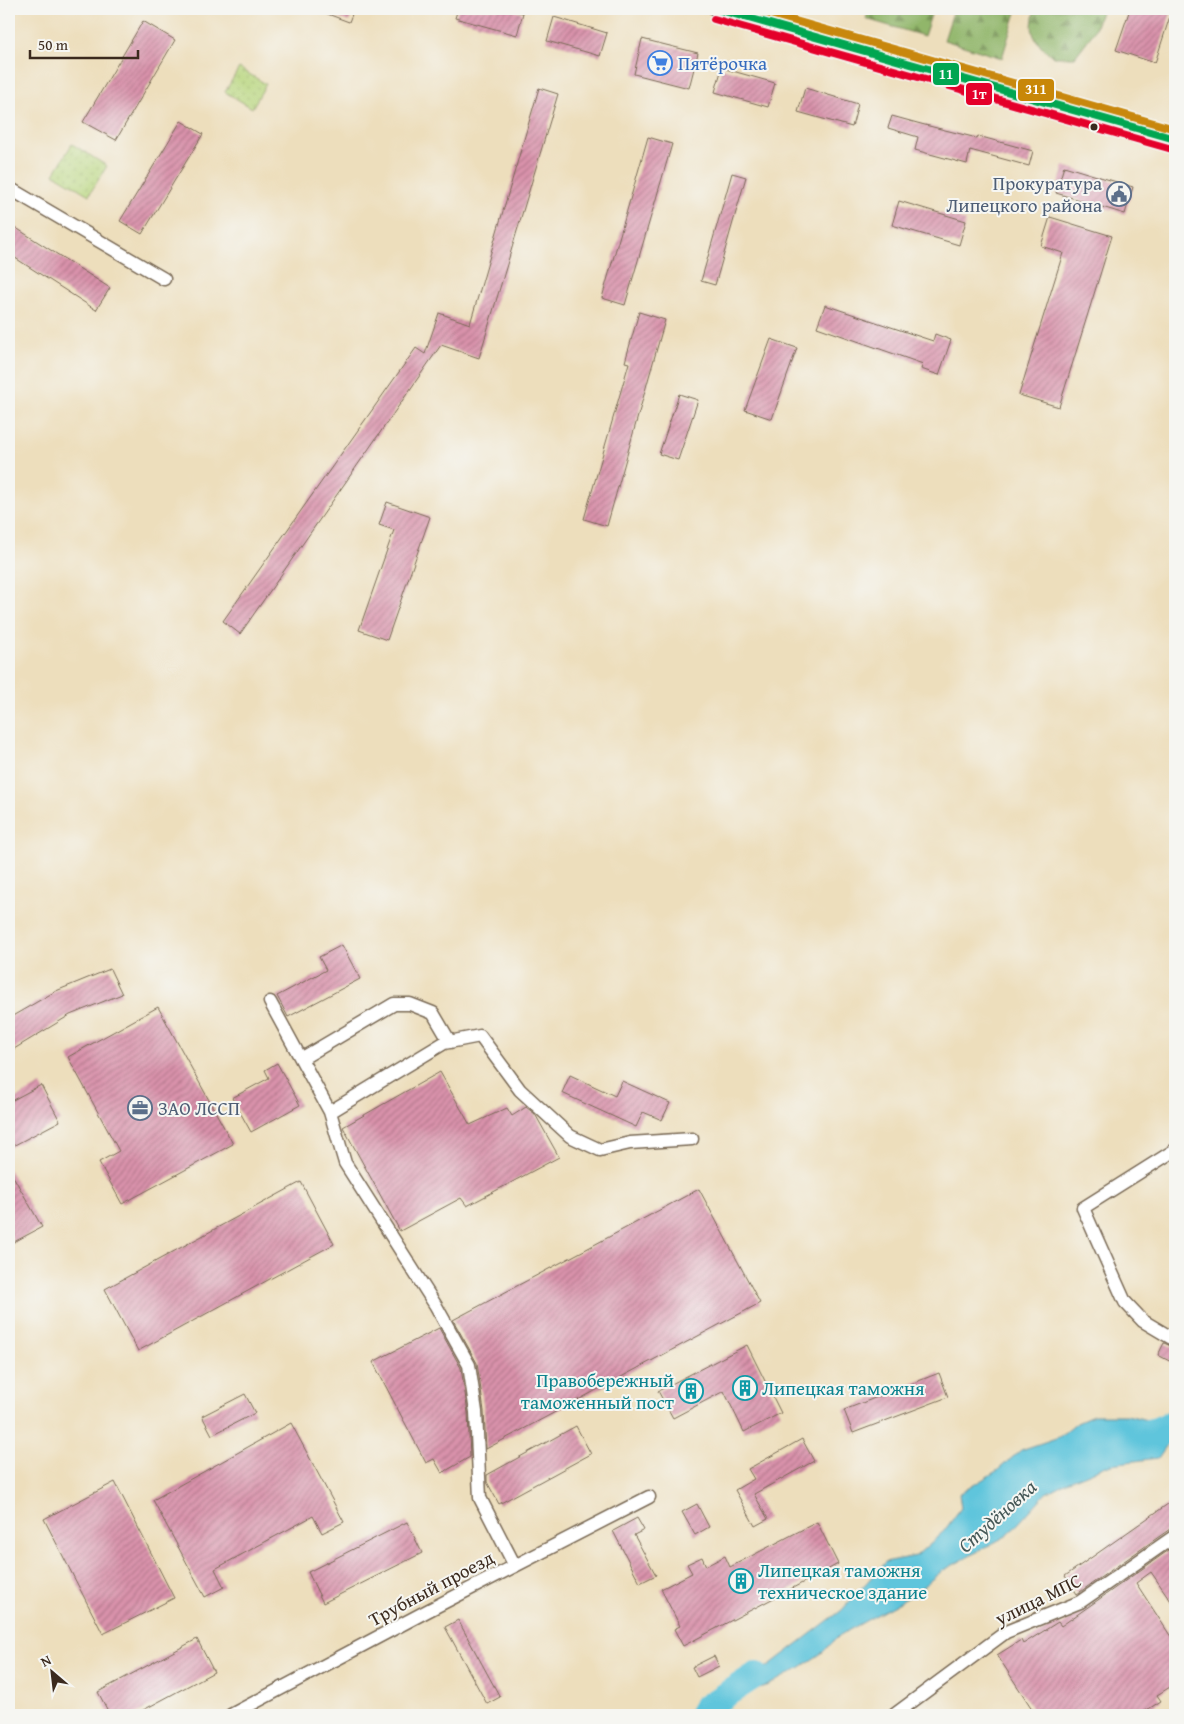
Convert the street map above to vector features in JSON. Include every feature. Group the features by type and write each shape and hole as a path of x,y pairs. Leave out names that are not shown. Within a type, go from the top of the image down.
{"street":[{"path":"717,9 1175,139"},
{"path":"9,188 164,279"},
{"path":"270,1002 330,1112 345,1163 421,1282 469,1366 476,1412 480,1498 515,1566"},
{"path":"301,1059 394,1004 410,1004 433,1013 450,1042"},
{"path":"330,1112 444,1043 480,1036 520,1090 570,1136 600,1150 630,1143 692,1138"},
{"path":"1175,1150 1083,1208 1126,1302 1143,1321 1175,1340"},
{"name":"Трубный проезд","path":"231,1715 649,1497"},
{"name":"улица МПС","path":"894,1715 1006,1632 1080,1602 1175,1536"}],"green space":[{"path":"869,9 933,9 924,36 866,19"},
{"path":"954,9 1017,9 1002,58 944,40"},
{"path":"1035,9 1102,9 1094,32 1075,57 1053,57 1041,46 1034,36 1032,25"},
{"path":"239,68 266,84 252,108 225,92"},
{"path":"72,144 107,166 89,195 54,174"}],"water":[{"path":"1093,1415 1127,1415 1155,1422 1171,1439 1158,1458 1111,1464 1069,1481 1046,1493 1008,1535 942,1571 911,1596 840,1635 822,1653 769,1685 748,1691 730,1700 719,1688 755,1676 842,1610 885,1562 916,1556 944,1531 961,1508 959,1494 998,1470 1021,1450 1059,1437 1077,1422"}],"building":[{"path":"317,9 354,9 349,22"},
{"path":"458,9 508,9 523,13 517,35 455,18"},
{"path":"1130,9 1159,9 1171,13 1155,63 1116,50"},
{"path":"554,17 607,33 600,56 547,41"},
{"path":"143,21 175,40 116,140 83,122"},
{"path":"642,39 698,53 689,88 634,74"},
{"path":"722,68 775,83 768,107 715,92"},
{"path":"539,88 558,94 479,358 441,345 240,634 223,621 416,348 425,354 439,313 470,324"},
{"path":"805,88 858,104 852,127 798,112"},
{"path":"892,116 1033,151 1029,166 970,150 967,164 915,150 918,137 888,128"},
{"path":"181,121 203,134 142,234 120,221"},
{"path":"648,137 672,144 625,305 602,298"},
{"path":"1064,166 1133,187 1125,214 1056,193"},
{"path":"732,173 746,177 715,285 701,281"},
{"path":"899,201 966,221 959,245 892,225"},
{"path":"1050,217 1112,236 1059,407 1019,395 1063,253 1041,246"},
{"path":"13,226 110,288 96,310 9,254 9,233"},
{"path":"825,305 933,341 935,334 951,340 939,375 921,369 923,364 817,327"},
{"path":"639,312 665,320 607,526 584,519 629,363 625,362"},
{"path":"771,339 797,348 772,419 745,410"},
{"path":"679,394 698,400 678,460 659,454"},
{"path":"387,502 430,517 387,640 359,630 394,530 379,525"},
{"path":"342,945 360,979 288,1017 277,996 326,970 319,957"},
{"path":"110,969 122,994 70,1015 9,1052 9,1018 56,991"},
{"path":"158,1007 233,1144 122,1204 99,1162 119,1151 68,1057"},
{"path":"277,1063 300,1105 251,1132 232,1098 269,1078 265,1070"},
{"path":"440,1072 470,1125 507,1108 512,1116 526,1107 535,1114 559,1157 467,1206 461,1198 400,1231 343,1127"},
{"path":"570,1075 615,1096 622,1081 670,1103 662,1120 643,1112 636,1127 562,1093"},
{"path":"41,1085 60,1121 9,1148 9,1102"},
{"path":"9,1169 42,1227 14,1242 9,1233"},
{"path":"301,1182 334,1244 138,1351 105,1289"},
{"path":"699,1189 760,1303 486,1449 484,1411 477,1363 453,1320"},
{"path":"439,1328 461,1368 468,1413 470,1457 442,1473 434,1459 426,1463 373,1362"},
{"path":"1164,1343 1175,1348 1175,1364 1158,1355"},
{"name":"Липецкая таможня","path":"747,1345 781,1413 744,1432 724,1391 673,1418 658,1391"},
{"path":"939,1373 948,1397 853,1433 844,1410"},
{"path":"245,1394 255,1413 212,1435 202,1416"},
{"path":"291,1423 344,1522 322,1533 313,1516 215,1569 224,1587 205,1597 153,1500"},
{"path":"576,1426 591,1454 499,1504 487,1482 487,1475"},
{"name":"Липецкая таможня","path":"802,1439 814,1461 754,1494 768,1519 755,1526 735,1490 754,1479 748,1469"},
{"path":"115,1482 174,1598 103,1634 44,1519"},
{"path":"1175,1499 1175,1528 1170,1529 1077,1594 1065,1576"},
{"path":"697,1504 709,1527 695,1535 682,1512"},
{"path":"637,1518 644,1530 634,1535 656,1575 640,1583 613,1531"},
{"path":"407,1522 422,1553 323,1603 308,1572"},
{"name":"Липецкая таможня техническое здание","path":"817,1522 838,1564 683,1646 674,1629 680,1626 661,1589 692,1573 687,1564 702,1557 706,1566 725,1556 730,1567"},
{"path":"1169,1550 1175,1560 1175,1607 1151,1572 1136,1583 1175,1643 1175,1684 1157,1695 1161,1701 1139,1715 1036,1715 997,1655 1021,1640 1023,1644 1058,1622 1061,1626"},
{"path":"458,1620 500,1697 487,1704 445,1627"},
{"path":"197,1639 214,1672 134,1715 110,1715 98,1692"},
{"path":"714,1656 719,1666 697,1677 692,1667"}],"waterway":[{"name":"Студёновка","path":"1126,1437 1157,1430 1175,1422"},
{"name":"Студёновка","path":"701,1715 705,1708 756,1675"}],"transit line":[{"name":"11","path":"717,9 1175,139"},
{"name":"311","path":"753,9 1175,129"},
{"name":"1т","path":"714,19 1172,149"}],"place":[{"name":"Пятёрочка","path":"660,63"},
{"name":"Прокуратура Липецкого района","path":"1119,194"},
{"name":"ЗАО ЛССП","path":"140,1108"},
{"name":"Липецкая таможня","path":"745,1388"},
{"name":"Правобережный таможенный пост","path":"691,1391"},
{"name":"Липецкая таможня техническое здание","path":"741,1581"}]}
